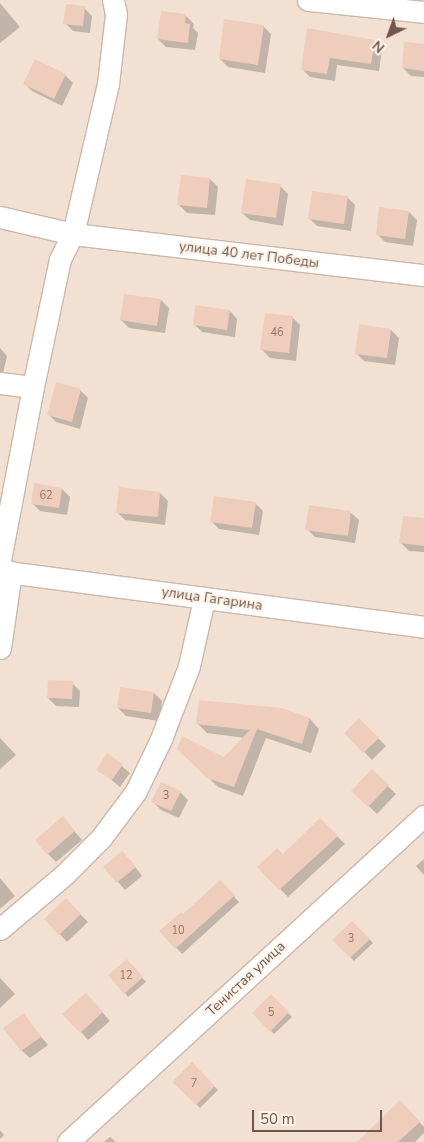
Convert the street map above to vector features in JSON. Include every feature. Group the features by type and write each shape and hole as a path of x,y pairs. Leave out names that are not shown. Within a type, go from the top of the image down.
{"street":[{"path":"0,648 4,568 32,387 60,259 73,234 108,84 116,14 113,0"},
{"path":"308,0 424,12"},
{"name":"улица 40 лет Победы","path":"0,217 73,234 424,275"},
{"path":"0,383 32,387"},
{"name":"улица Гагарина","path":"4,568 204,599 424,627"},
{"path":"0,929 65,874 101,838 136,791 161,739 189,666 204,599"},
{"name":"Тенистая улица","path":"68,1142 424,816"}],"shaded area":[{"path":"0,0 424,0 424,1142 0,1142"}],"building":[{"path":"66,4 85,6 83,26 63,24"},
{"path":"161,11 186,14 185,23 190,24 188,43 157,39"},
{"path":"224,19 264,25 258,65 219,59"},
{"path":"307,28 375,40 371,64 330,58 327,74 301,70"},
{"path":"404,42 424,44 424,71 402,68"},
{"path":"35,59 66,74 54,99 23,84"},
{"path":"181,175 210,178 207,208 177,205"},
{"path":"246,179 281,184 276,218 241,213"},
{"path":"312,191 348,196 344,224 308,219"},
{"path":"379,207 409,211 405,239 376,235"},
{"path":"124,294 161,299 157,326 120,320"},
{"path":"195,305 230,310 227,330 193,325"},
{"path":"265,313 293,316 289,353 260,350"},
{"path":"359,324 391,329 387,358 355,354"},
{"path":"56,382 81,389 72,422 47,415"},
{"path":"34,483 62,488 59,508 31,504"},
{"path":"119,487 160,492 158,517 116,513"},
{"path":"214,496 256,502 252,528 210,522"},
{"path":"309,505 351,511 348,536 305,530"},
{"path":"403,516 424,518 424,546 399,543"},
{"path":"48,680 73,681 72,699 47,698"},
{"path":"120,687 154,692 151,713 117,708"},
{"path":"199,700 282,708 310,718 302,744 257,729 234,787 207,778 177,749 182,736 224,757 250,730 196,724"},
{"path":"359,718 379,738 363,753 344,733"},
{"path":"107,753 123,764 112,780 96,770"},
{"path":"372,769 389,785 368,807 351,791"},
{"path":"161,782 181,791 171,811 151,802"},
{"path":"63,816 75,831 47,855 35,840"},
{"path":"320,818 338,836 279,890 257,867 277,848 283,854"},
{"path":"122,851 136,867 116,883 103,867"},
{"path":"220,880 235,895 175,949 159,931 181,912 183,914"},
{"path":"66,898 81,914 59,935 44,919"},
{"path":"352,921 370,939 350,958 332,940"},
{"path":"127,959 143,977 124,994 108,975"},
{"path":"86,993 103,1012 80,1033 62,1014"},
{"path":"271,994 289,1012 270,1032 252,1013"},
{"path":"24,1013 41,1037 21,1051 3,1028"},
{"path":"192,1062 215,1086 196,1105 172,1082"},
{"path":"400,1100 420,1122 398,1142 357,1142"}]}
